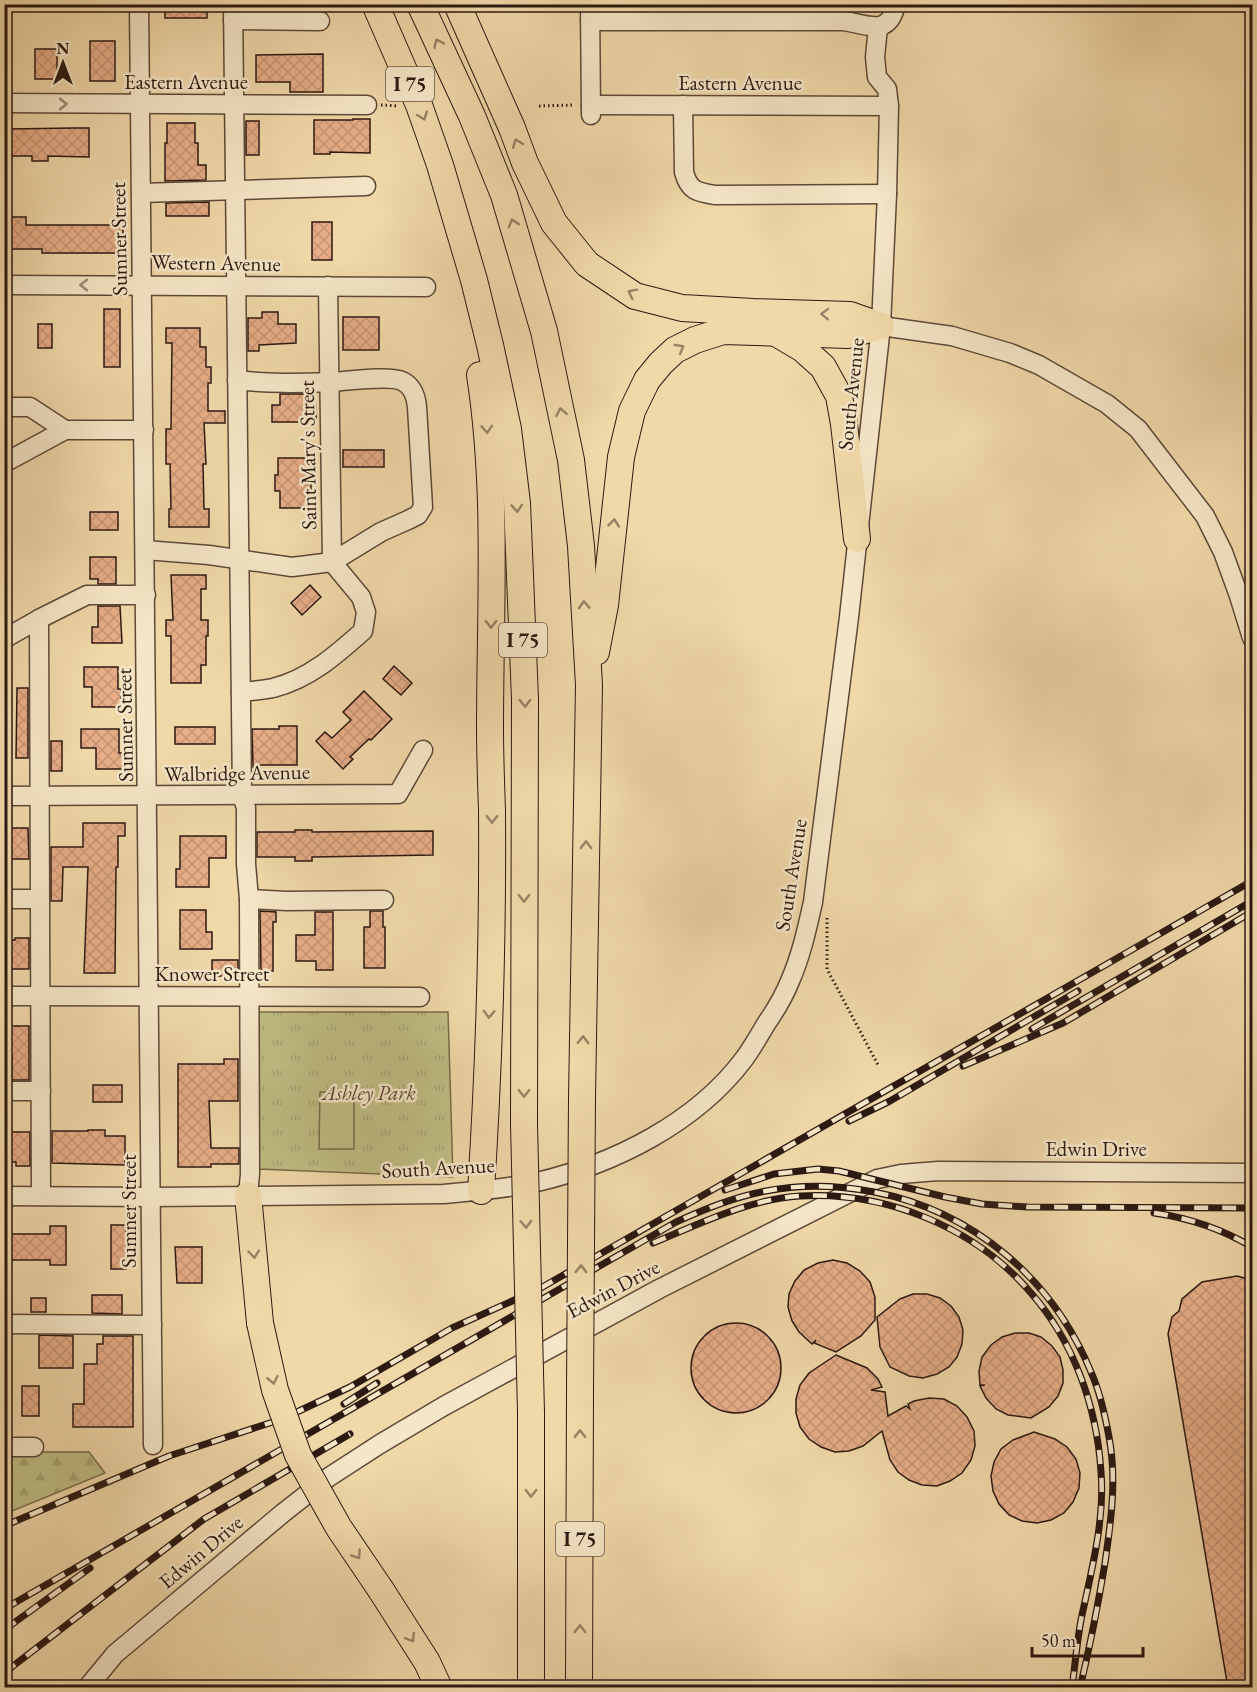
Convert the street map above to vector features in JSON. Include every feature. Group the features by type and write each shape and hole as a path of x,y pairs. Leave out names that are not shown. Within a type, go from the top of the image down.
{"highway":[{"name":"I 75","path":"375,4 419,105 440,165 474,280 508,429 517,503 525,699 524,1124 531,1413 531,1688"},
{"name":"I 75","path":"420,4 472,116 504,195 544,331 571,460 581,546 589,685 582,1098 579,1688"},
{"path":"458,4 525,163 554,223 587,264 635,296 682,308 850,315 881,326"},
{"path":"440,165 472,321 485,409 491,497 490,969 481,1191"},
{"path":"589,685 605,605 621,457 632,411 647,380 675,350 695,340 723,331 848,335 881,326"},
{"path":"773,332 803,349 823,367 839,396 857,539"},
{"path":"248,1195 260,1323 275,1390 298,1455 339,1528 427,1662 439,1688"}],"street":[{"name":"Sumner Street","path":"139,4 153,1445"},
{"path":"585,108 590,13 844,21 881,27 889,22 896,4"},
{"path":"248,1195 250,1174 249,899 246,864 246,808 242,795 233,12 320,21"},
{"path":"878,27 875,57 878,77 888,97"},
{"name":"Eastern Avenue","path":"585,108 888,97"},
{"name":"South Avenue","path":"4,1196 443,1194 481,1191 535,1182 578,1171 613,1158 650,1139 698,1107 723,1084 744,1059 771,1017 790,981 803,945 813,902 881,326 887,194 888,97"},
{"name":"Eastern Avenue","path":"4,104 367,105"},
{"path":"683,105 684,172 692,189 715,195 887,194"},
{"path":"141,193 366,186"},
{"name":"Western Avenue","path":"4,285 426,287"},
{"name":"Saint Mary's Street","path":"328,286 332,562"},
{"path":"881,326 952,336 1039,365 1107,404 1138,429 1205,516 1223,552 1252,638"},
{"path":"145,550 209,555 291,567 332,562 381,532 418,514 423,507 416,396 410,386 399,379 268,383 237,380"},
{"path":"4,407 30,407 65,430"},
{"path":"4,463 65,430 144,430"},
{"path":"241,692 274,687 315,670 363,631 366,612 361,597 332,562"},
{"path":"4,639 87,596 146,595"},
{"path":"39,619 41,1196"},
{"name":"Walbridge Avenue","path":"4,796 398,794 423,750"},
{"path":"4,899 40,899"},
{"path":"249,899 384,900"},
{"name":"Knower Street","path":"4,996 420,997"},
{"path":"4,1092 41,1092"},
{"name":"Edwin Drive","path":"87,1688 115,1654 238,1550 329,1477 380,1444 444,1406 659,1289 877,1179 901,1174 938,1171 1252,1173"},
{"path":"4,1324 153,1325"},
{"path":"4,1448 34,1447"}],"path":[{"path":"539,106 585,108"},
{"path":"828,909 827,969 878,1065"}],"green space":[{"name":"Ashley Park","path":"257,1012 448,1012 453,1177 258,1169"},
{"path":"320,1092 354,1092 354,1149 319,1149"},
{"path":"5,1452 89,1452 105,1473 5,1514"}],"building":[{"path":"165,6 207,6 207,18 165,18"},
{"path":"90,41 115,41 115,81 90,81"},
{"path":"35,49 57,49 57,79 35,79"},
{"path":"323,54 323,92 290,92 290,82 256,82 256,55"},
{"path":"370,119 370,153 314,154 314,120"},
{"path":"246,121 259,121 259,155 246,155"},
{"path":"167,123 195,123 198,165 206,165 206,180 165,181"},
{"path":"89,128 89,157 48,156 48,161 32,161 32,156 4,156 4,131 10,131 10,129"},
{"path":"209,202 209,216 166,216 166,203"},
{"path":"10,217 26,217 26,225 123,225 123,253 42,253 42,249 10,249"},
{"path":"312,222 332,222 332,260 312,260"},
{"path":"104,309 120,309 120,367 104,367"},
{"path":"262,312 278,312 278,324 296,324 296,343 259,345 259,351 248,351 248,318 262,318"},
{"path":"343,317 379,317 379,350 343,350"},
{"path":"38,324 52,324 52,348 38,348"},
{"path":"166,328 200,328 200,347 206,347 206,367 211,367 211,383 208,383 208,411 225,411 225,423 204,423 206,464 203,464 204,509 209,509 209,527 169,527 170,464 166,464 166,429 171,429 172,343 166,343"},
{"path":"280,394 312,394 312,405 316,405 316,422 272,422 272,405 280,405"},
{"path":"343,450 384,450 384,467 343,467"},
{"path":"278,458 311,458 313,508 280,508 280,491 275,491"},
{"path":"90,512 118,512 118,530 90,530"},
{"path":"90,557 116,557 116,584 98,584 98,579 90,579"},
{"path":"171,575 206,575 206,589 201,589 201,620 208,620 208,636 206,636 206,665 201,665 201,683 171,683 171,636 166,636 166,620 173,620"},
{"path":"310,585 321,597 302,615 291,603"},
{"path":"98,606 120,606 122,643 92,643 92,627 98,627"},
{"path":"394,666 412,683 401,695 383,679"},
{"path":"84,667 118,667 121,707 92,707 92,687 84,687"},
{"path":"17,688 28,688 28,758 16,758"},
{"path":"364,691 392,719 350,757 353,759 343,769 316,741 325,732 332,738 351,720 343,712"},
{"path":"279,726 297,726 297,765 253,767 252,729 279,729"},
{"path":"175,727 215,727 215,744 175,744"},
{"path":"81,729 119,729 119,753 124,753 124,769 96,769 96,748 81,748"},
{"path":"51,741 62,741 62,771 51,771"},
{"path":"83,823 125,823 125,836 118,836 115,973 84,973 88,867 63,867 62,901 51,901 51,847 83,847"},
{"path":"4,828 28,828 29,859 4,859"},
{"path":"295,830 312,830 312,832 433,831 433,855 312,857 312,861 295,861 295,857 257,857 257,832 295,832"},
{"path":"180,836 226,836 226,858 209,858 209,887 176,887 176,869 180,869"},
{"path":"180,910 206,910 206,932 212,932 212,949 180,949"},
{"path":"260,911 276,912 276,922 273,922 273,971 261,971"},
{"path":"370,911 383,911 385,968 364,968 364,927 370,927"},
{"path":"315,912 333,912 333,970 316,970 316,961 296,961 296,935 315,935"},
{"path":"15,938 29,938 29,969 4,969 4,940 15,940"},
{"path":"212,960 238,960 238,976 212,976"},
{"path":"4,1026 29,1026 29,1080 12,1080 12,1056 4,1056"},
{"path":"224,1059 238,1059 238,1101 209,1101 211,1148 239,1148 239,1164 178,1167 178,1064 224,1064"},
{"path":"93,1085 122,1085 122,1102 93,1102"},
{"path":"105,1130 105,1136 125,1136 125,1165 52,1163 52,1131"},
{"path":"4,1132 30,1132 30,1166 16,1166 16,1162 4,1162"},
{"path":"111,1225 126,1225 126,1269 111,1269"},
{"path":"50,1226 66,1226 66,1265 50,1265 50,1260 11,1260 11,1234 50,1234"},
{"path":"175,1247 202,1247 202,1283 177,1283"},
{"path":"833,1260 847,1263 860,1271 870,1282 875,1297 875,1320 861,1336 836,1352 814,1343 816,1340 812,1344 799,1332 792,1321 788,1307 789,1294 795,1281 804,1270 818,1263"},
{"path":"1237,1276 1252,1280 1252,1688 1228,1688 1168,1334 1172,1317 1179,1311 1182,1299 1202,1282"},
{"path":"913,1294 927,1294 940,1298 951,1306 959,1317 963,1330 962,1344 957,1357 949,1367 923,1378 909,1376 890,1367 880,1347 877,1317 900,1299"},
{"path":"92,1295 122,1295 122,1314 92,1313"},
{"path":"31,1298 46,1298 46,1312 31,1312"},
{"path":"736,1323 761,1331 773,1343 781,1368 773,1393 761,1405 736,1413 711,1405 699,1393 691,1368 699,1343 711,1331"},
{"path":"1015,1333 1029,1333 1041,1337 1060,1357 1063,1370 1063,1383 1058,1396 1049,1407 1031,1418 1008,1415 996,1409 986,1398 980,1386 985,1385 980,1385 979,1371 982,1357 991,1345 1002,1337"},
{"path":"39,1335 73,1336 73,1368 39,1368"},
{"path":"103,1336 133,1336 133,1427 73,1427 73,1404 84,1404 84,1364 97,1364 97,1344 103,1344"},
{"path":"836,1355 867,1368 878,1379 882,1387 871,1390 885,1392 888,1416 906,1406 910,1409 908,1404 914,1401 929,1398 944,1399 957,1406 967,1417 974,1431 975,1446 971,1460 962,1473 937,1486 922,1485 909,1480 898,1472 890,1460 882,1431 863,1446 849,1451 835,1452 809,1439 800,1427 796,1413 796,1399 800,1385 809,1373"},
{"path":"22,1386 39,1386 39,1416 22,1416"},
{"path":"1034,1432 1055,1439 1067,1447 1076,1459 1080,1473 1079,1488 1073,1502 1064,1513 1051,1520 1037,1523 1022,1521 1009,1515 999,1504 993,1491 991,1476 994,1462 1001,1449 1013,1440"}],"railway":[{"path":"4,1526 169,1456 282,1419 350,1387 452,1328 539,1289 1252,881"},
{"path":"1032,1029 1252,901"},
{"path":"963,1066 1063,1023 1252,912"},
{"path":"849,1121 890,1101 1078,991"},
{"path":"725,1190 774,1174 818,1169 839,1171 982,1204 1027,1207 1252,1208"},
{"path":"4,1609 676,1222 720,1204 779,1189 806,1186 847,1188 910,1201 944,1215 976,1233 1005,1254 1032,1279 1055,1307 1075,1338 1102,1404 1113,1468 1111,1516 1105,1563 1080,1688"},
{"path":"653,1243 725,1213 781,1198 832,1196 864,1200 896,1207 956,1232 983,1249 1031,1293 1060,1332 1081,1376 1099,1448 1102,1490 1099,1528 1080,1628 1072,1688"},
{"path":"1154,1213 1205,1225 1252,1247"},
{"path":"344,1404 377,1383"},
{"path":"4,1673 204,1519 350,1434"},
{"path":"4,1630 90,1568"}]}
